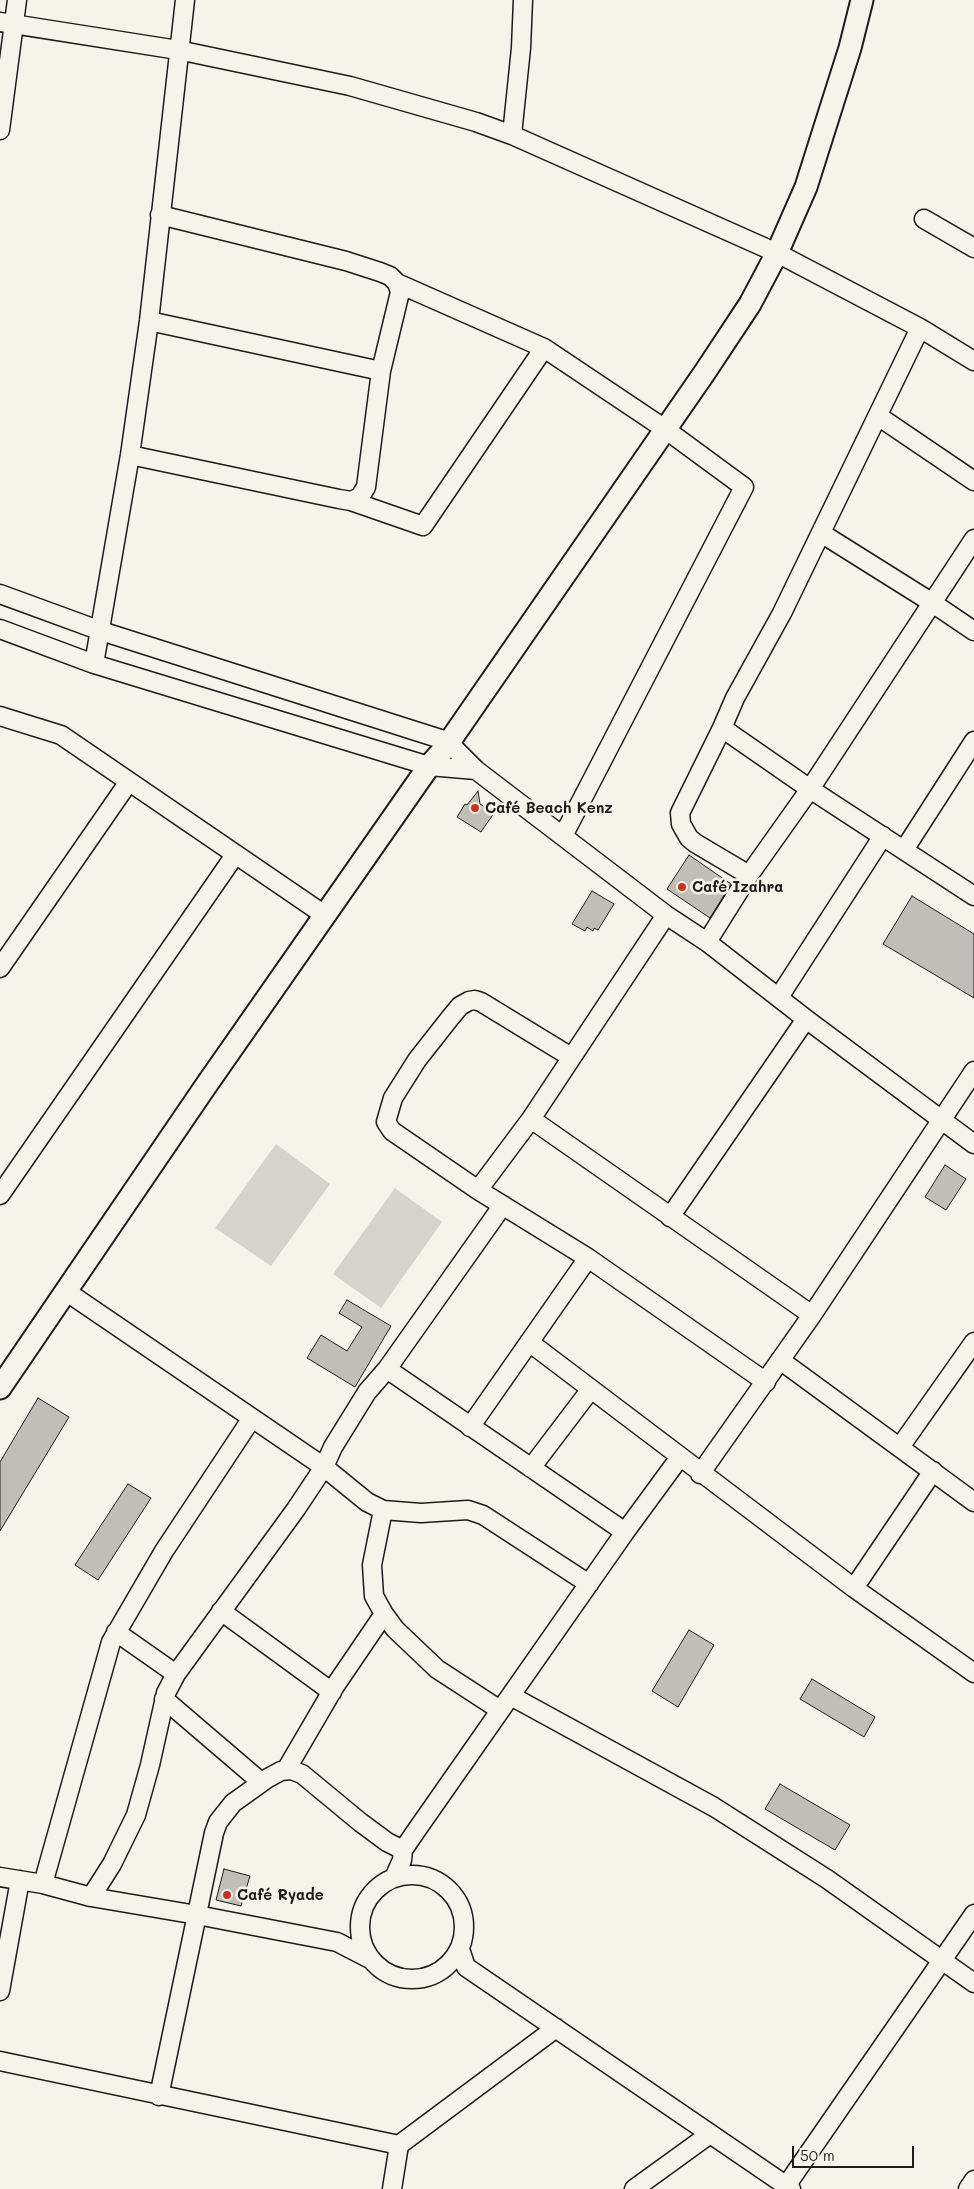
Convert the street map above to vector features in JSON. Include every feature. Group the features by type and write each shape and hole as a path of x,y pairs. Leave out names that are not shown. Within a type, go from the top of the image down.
{"street":[{"path":"0,130 7,23 17,0"},
{"path":"94,664 130,455 149,321 185,0"},
{"path":"512,135 523,0"},
{"path":"0,1388 205,1087 429,766 445,748 447,741 750,304 777,252 806,187 850,48 862,0"},
{"path":"7,23 178,50 350,86 468,119 512,135 777,252 920,328 974,361"},
{"path":"160,215 346,261 390,276 397,282 544,348 665,429 744,487 563,836"},
{"path":"924,219 974,248"},
{"path":"351,501 360,497 366,487 381,371 400,292 397,282"},
{"path":"149,321 381,371"},
{"path":"750,875 689,838 681,824 680,813 735,698 782,613 920,328"},
{"path":"130,455 351,501 423,526 544,348"},
{"path":"878,416 974,481"},
{"path":"821,533 931,602 974,632"},
{"path":"707,942 974,539"},
{"path":"0,594 101,631 447,741 476,770 666,915 707,942 806,1019 974,1144"},
{"path":"0,629 94,664 429,766 476,770"},
{"path":"3,721 61,735 128,783 326,916"},
{"path":"722,728 810,789 974,896"},
{"path":"904,850 973,745"},
{"path":"0,968 128,783"},
{"path":"779,997 883,836"},
{"path":"0,1195 235,855"},
{"path":"478,1190 531,1119 666,915"},
{"path":"571,1057 475,1000 460,1006 417,1060 393,1098 386,1122 392,1131 478,1190 588,1258 766,1382"},
{"path":"670,1217 806,1019"},
{"path":"700,1474 812,1315 974,1070"},
{"path":"531,1119 812,1315"},
{"path":"91,1897 112,1864 136,1815 150,1765 164,1699 176,1674 324,1467 333,1447 357,1406 387,1368 503,1205"},
{"path":"470,1427 588,1258"},
{"path":"67,1292 324,1467 368,1502 383,1510 421,1513 468,1510 483,1515 589,1584"},
{"path":"529,1342 700,1474 854,1588 974,1672"},
{"path":"900,1448 974,1342"},
{"path":"780,1360 974,1502"},
{"path":"387,1368 625,1532"},
{"path":"531,1468 591,1389"},
{"path":"43,1884 110,1642 164,1551 252,1418"},
{"path":"394,1878 403,1855 500,1710 680,1457"},
{"path":"854,1588 933,1471"},
{"path":"383,1510 372,1565 374,1596 384,1614 395,1629 437,1669 500,1710"},
{"path":"221,1611 332,1692"},
{"path":"159,2096 218,1822 232,1803 261,1782 286,1770 332,1692 384,1614"},
{"path":"116,1632 176,1674"},
{"path":"511,1696 722,1812 827,1878 974,1983"},
{"path":"164,1699 261,1782"},
{"path":"286,1770 302,1774 387,1842 403,1855 416,1875"},
{"path":"370,1959 362,1942 360,1928 362,1912 369,1898 380,1886 394,1878 416,1875 430,1878 443,1885 458,1903 464,1926 460,1950 452,1962 440,1972"},
{"path":"0,1877 43,1884 91,1897 336,1942 370,1959 386,1973 403,1979 424,1978 440,1972 466,1967"},
{"path":"0,1992 20,1880"},
{"path":"460,1950 466,1967 789,2187 940,1960 974,1914"},
{"path":"336,1942 360,1928"},
{"path":"392,2189 399,2145 556,2028"},
{"path":"0,2061 399,2145"},
{"path":"634,2189 710,2134"},
{"path":"968,2189 974,2180"}],"shaded area":[{"path":"276,1144 330,1184 271,1266 215,1228"},
{"path":"395,1188 442,1222 381,1308 333,1274"}],"building":[{"path":"478,791 480,804 494,813 481,832 457,817 465,804 467,805"},
{"path":"689,855 731,884 710,918 667,889"},
{"path":"592,891 614,904 598,930 594,928 593,931 587,927 585,931 572,924"},
{"path":"912,896 974,934 974,998 883,944"},
{"path":"945,1165 966,1179 946,1210 925,1197"},
{"path":"347,1300 391,1326 355,1387 307,1358 321,1335 347,1351 362,1327 339,1313"},
{"path":"38,1398 69,1417 0,1531 0,1462"},
{"path":"128,1484 151,1498 98,1580 75,1565"},
{"path":"689,1630 714,1645 678,1707 652,1691"},
{"path":"812,1679 875,1717 864,1737 800,1699"},
{"path":"780,1784 850,1825 835,1850 765,1809"},
{"path":"224,1869 250,1876 241,1906 216,1900"}],"place":[{"name":"Café Beach Kenz","path":"475,808"},
{"name":"Café Izahra","path":"682,887"},
{"name":"Café Ryade","path":"227,1895"}]}
